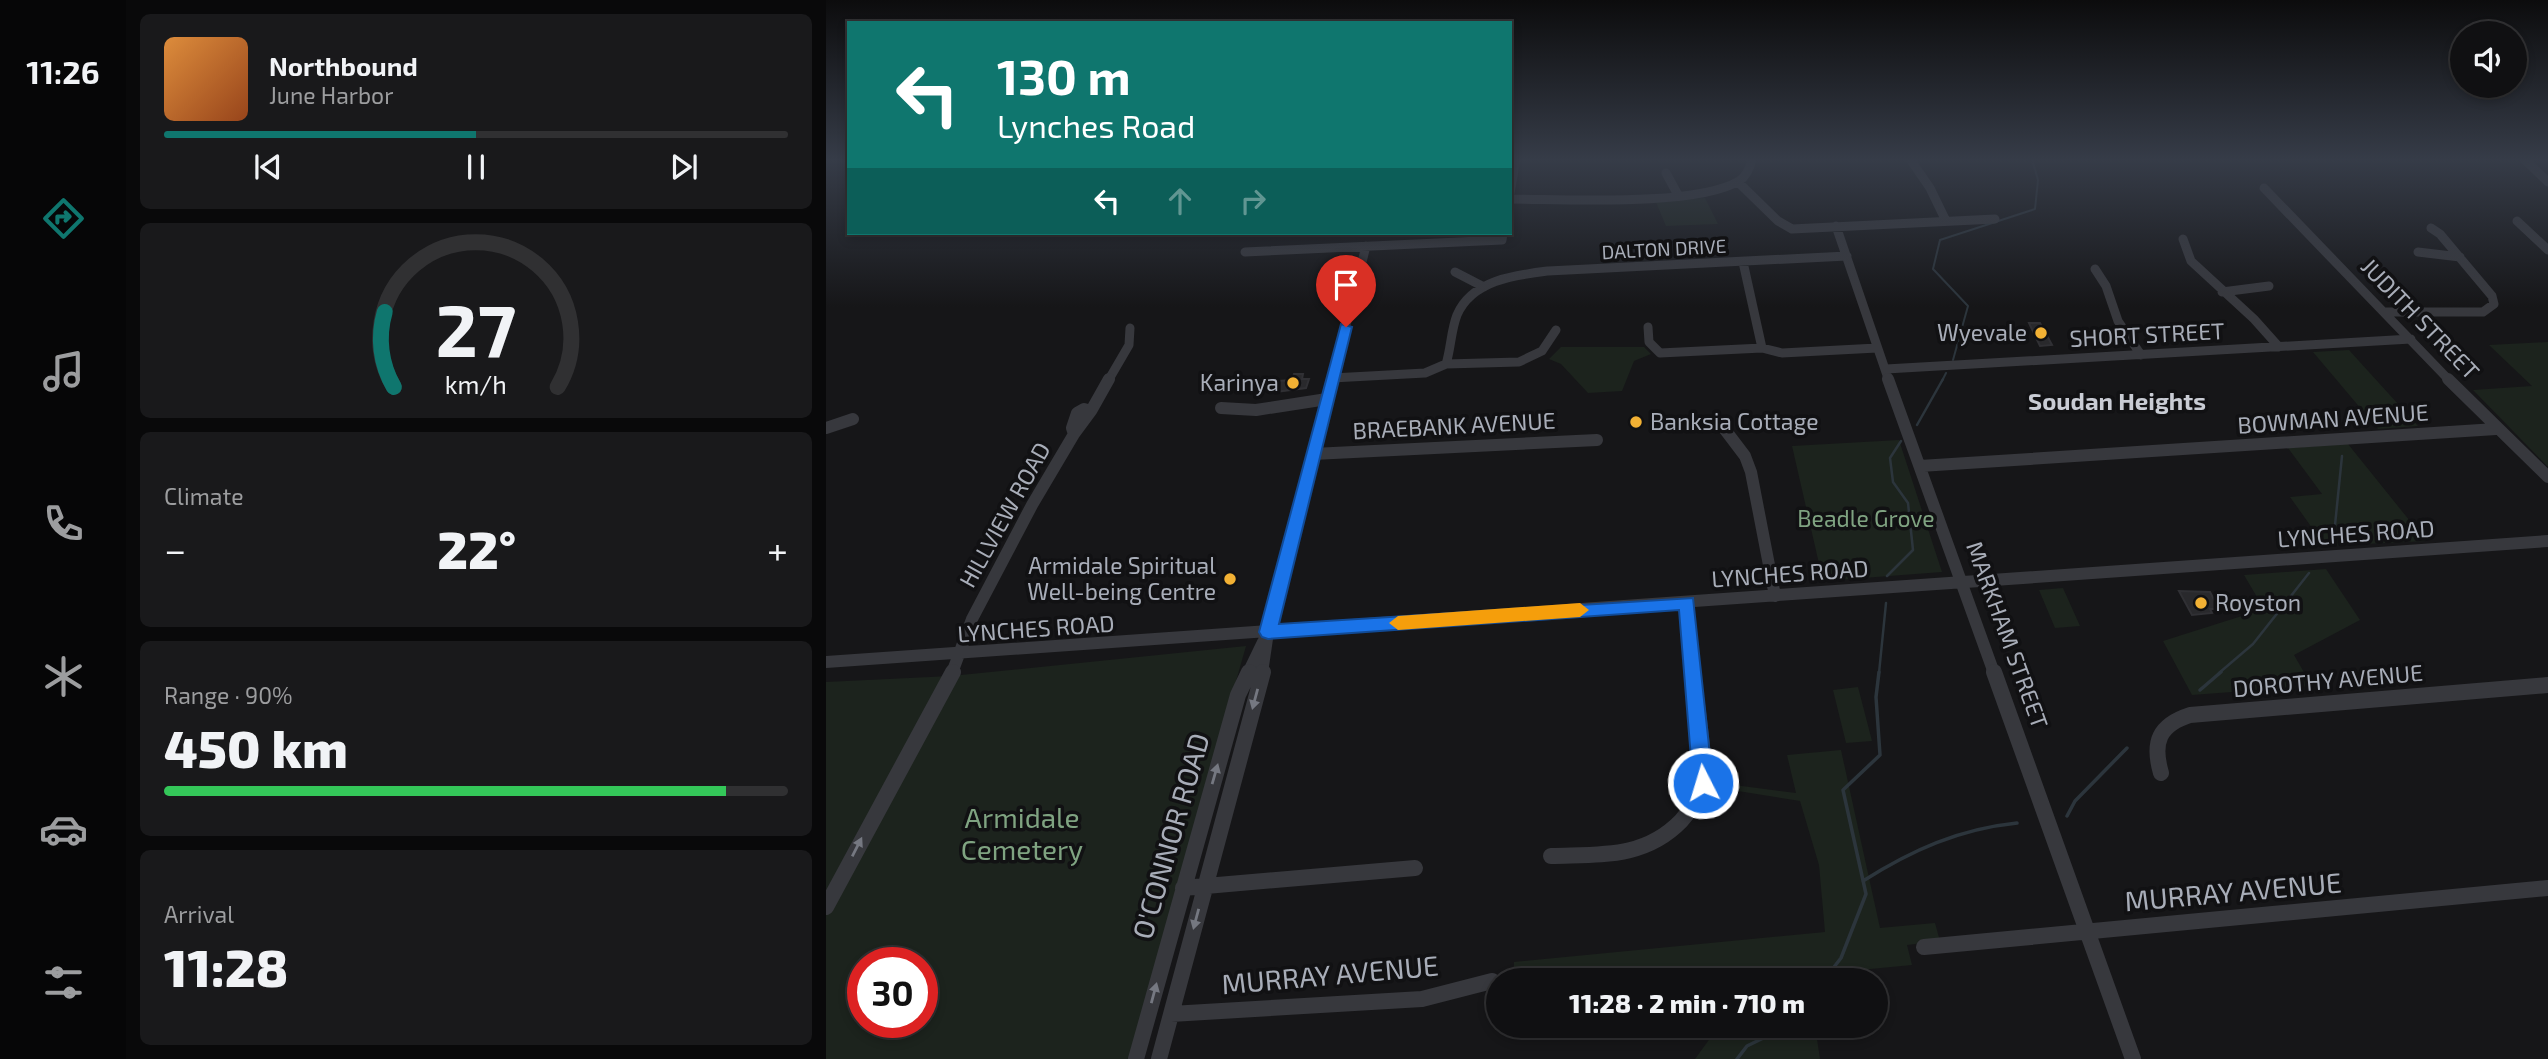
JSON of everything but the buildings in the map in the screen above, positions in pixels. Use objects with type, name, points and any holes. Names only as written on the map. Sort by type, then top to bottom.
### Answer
[{"type":"street","points":[[1769,208],[1784,227],[1996,219]]},
{"type":"street","points":[[1940,208],[1946,221]]},
{"type":"street","name":"JUDITH STREET","points":[[2284,208],[2496,429],[2548,477]]},
{"type":"street","points":[[2517,222],[2548,250]]},
{"type":"street","name":"MARKHAM STREET","points":[[1836,226],[1877,348],[2133,1059]]},
{"type":"street","points":[[2384,312],[2483,312],[2494,304],[2492,296],[2460,257],[2431,228]]},
{"type":"street","points":[[1245,252],[1503,236]]},
{"type":"street","points":[[2183,239],[2191,261],[2254,319],[2278,347]]},
{"type":"street","name":"O'CONNOR ROAD","points":[[1159,1059],[1263,671],[1268,632],[1367,246]]},
{"type":"street","points":[[2418,252],[2460,257]]},
{"type":"street","name":"DALTON DRIVE","points":[[1446,364],[1457,313],[1467,299],[1484,287],[1522,274],[1847,256]]},
{"type":"street","points":[[1743,262],[1762,348]]},
{"type":"street","points":[[2095,269],[2102,276],[2111,294],[2116,318],[2141,355]]},
{"type":"street","points":[[1455,272],[1484,287]]},
{"type":"street","points":[[2222,292],[2269,286]]},
{"type":"street","points":[[1648,327],[1649,342],[1660,353],[1762,348],[1782,353],[1877,348]]},
{"type":"street","name":"HILLVIEW ROAD","points":[[826,907],[959,655],[978,608],[1074,434],[1072,428],[1077,413],[1091,411],[1129,345],[1130,328]]},
{"type":"street","points":[[1332,378],[1425,373],[1446,364],[1519,362],[1542,351],[1556,330]]},
{"type":"street","name":"SHORT STREET","points":[[1886,369],[2411,339]]},
{"type":"street","points":[[1222,408],[1256,410],[1327,399]]},
{"type":"street","points":[[826,428],[853,419]]},
{"type":"street","points":[[1724,427],[1745,456],[1751,472],[1775,597]]},
{"type":"street","name":"BOWMAN AVENUE","points":[[1920,466],[2496,429]]},
{"type":"street","name":"BRAEBANK AVENUE","points":[[1313,454],[1597,440]]},
{"type":"street","name":"LYNCHES ROAD","points":[[826,662],[959,655],[2548,541]]},
{"type":"street","points":[[1551,856],[1617,853],[1648,846],[1668,834],[1689,811],[1703,783],[1687,603]]},
{"type":"street","name":"O'CONNOR ROAD","points":[[1136,1059],[1238,695],[1268,632]]},
{"type":"street","name":"DOROTHY AVENUE","points":[[2161,773],[2154,751],[2158,737],[2171,720],[2190,715],[2548,685]]},
{"type":"street","points":[[1183,888],[1415,867]]},
{"type":"street","name":"MURRAY AVENUE","points":[[1924,947],[2548,888]]},
{"type":"street","name":"MURRAY AVENUE","points":[[1171,1014],[1422,999],[1486,983]]},
{"type":"green space","points":[[1659,208],[1710,208],[1718,224],[1666,226]]},
{"type":"green space","points":[[2548,342],[2547,466],[2473,390],[2532,386],[2489,345]]},
{"type":"green space","points":[[1561,347],[1644,347],[1651,354],[1634,361],[1622,391],[1588,393],[1561,364],[1549,359]]},
{"type":"green space","points":[[2349,350],[2418,426],[2378,429],[2313,352]]},
{"type":"green space","name":"Beadle Grove","points":[[1899,440],[1942,572],[1823,581],[1792,446]]},
{"type":"green space","points":[[2348,444],[2426,541],[2325,546],[2290,497],[2322,494],[2288,448]]},
{"type":"green space","points":[[2326,569],[2360,620],[2294,655],[2312,686],[2192,695],[2163,641],[2264,609],[2244,575]]},
{"type":"green space","points":[[2063,588],[2080,626],[2055,628],[2039,590]]},
{"type":"green space","name":"Armidale Cemetery","points":[[1246,646],[1129,1059],[826,1059],[826,682],[951,676]]},
{"type":"green space","points":[[1858,687],[1872,741],[1846,743],[1833,690]]},
{"type":"green space","points":[[1841,750],[1880,928],[1935,923],[1940,941],[1907,945],[1912,965],[1881,968],[1514,968],[1514,962],[1825,932],[1819,865],[1800,801],[1719,788],[1719,783],[1796,793],[1787,755]]},
{"type":"green space","points":[[1710,1038],[1817,1038],[1820,1059],[1695,1059]]},
{"type":"waterway","points":[[1953,360],[1968,306],[1933,269],[1940,240],[2035,208]]},
{"type":"waterway","points":[[1943,379],[1946,373]]},
{"type":"waterway","points":[[1917,425],[1943,379]]},
{"type":"waterway","points":[[1887,576],[1913,550],[1908,503],[1893,482],[1890,458],[1901,441]]},
{"type":"waterway","points":[[2333,545],[2342,456]]},
{"type":"waterway","points":[[2219,673],[2253,644],[2309,573]]},
{"type":"waterway","points":[[1879,673],[1886,603]]},
{"type":"waterway","points":[[1863,881],[1843,790],[1880,755],[1876,697],[1879,672]]},
{"type":"waterway","points":[[2200,690],[2221,672]]},
{"type":"waterway","points":[[2067,816],[2075,801],[2127,748]]},
{"type":"waterway","points":[[1863,881],[1937,843],[1975,830],[2017,823]]},
{"type":"waterway","points":[[1833,968],[1841,958],[1866,894],[1863,881]]},
{"type":"waterway","points":[[1737,1059],[1747,1046],[1763,1038]]},
{"type":"slow traffic","points":[[1398,623],[1580,610]]},
{"type":"place","name":"Wyevale","points":[[2041,333]]},
{"type":"place","name":"Karinya","points":[[1293,383]]},
{"type":"place","name":"Banksia Cottage","points":[[1636,422]]},
{"type":"place","name":"Armidale Spiritual Well-being Centre","points":[[1230,579]]},
{"type":"place","name":"Royston","points":[[2201,603]]},
{"type":"district","name":"Soudan Heights","points":[[2117,402]]},
{"type":"route","points":[[1346,327],[1268,632],[1687,603],[1703,783]]}]
